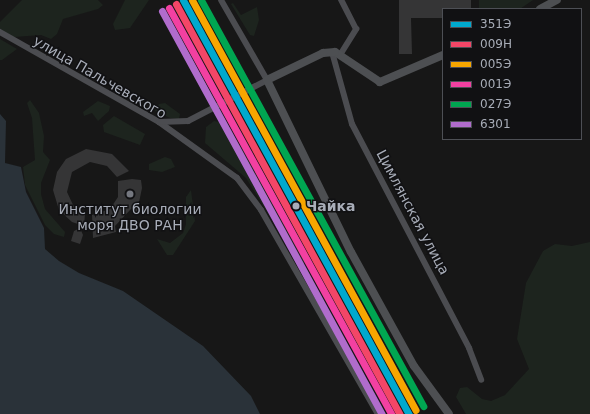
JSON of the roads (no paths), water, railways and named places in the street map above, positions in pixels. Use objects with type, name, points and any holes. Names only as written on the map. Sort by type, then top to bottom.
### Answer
[{"type":"main road","points":[[542,8],[557,0]]},
{"type":"main road","points":[[442,55],[380,82],[367,76],[336,54],[267,80],[351,252],[414,366],[449,414]]},
{"type":"street","points":[[159,122],[177,123],[194,118],[267,80],[221,0]]},
{"type":"street","points":[[336,54],[356,29],[342,0]]},
{"type":"street","name":"улица Пальчевского","points":[[0,32],[159,122],[176,137],[227,169],[244,185],[310,292],[378,414]]},
{"type":"street","name":"Цимлянская улица","points":[[336,54],[352,124],[469,348],[481,380]]},
{"type":"place","name":"Институт биологии моря ДВО РАН","points":[[130,194]]},
{"type":"place","name":"Чайка","points":[[296,206]]}]
